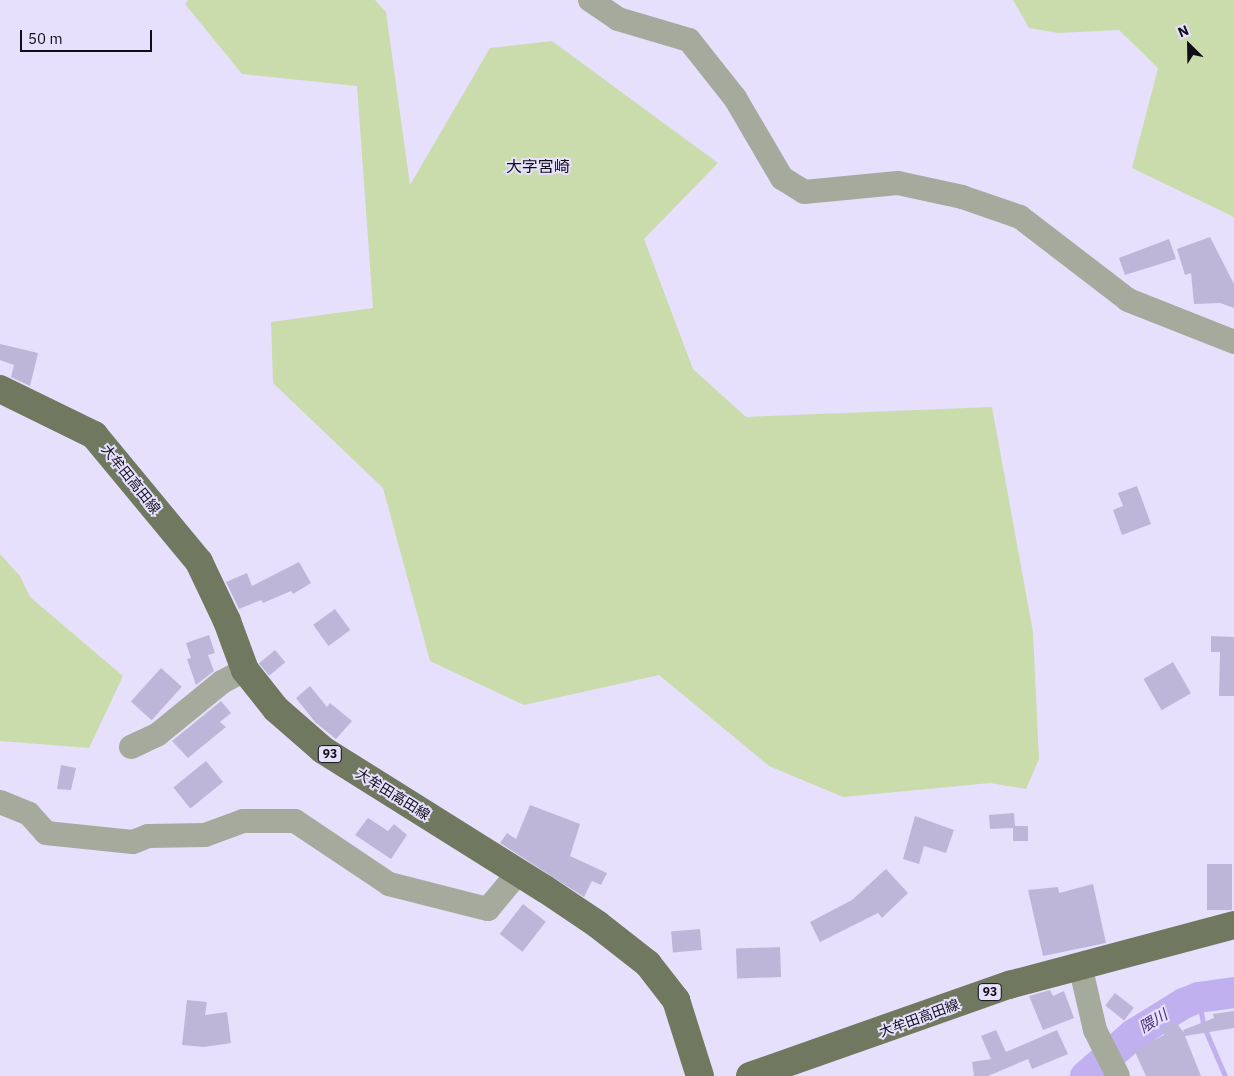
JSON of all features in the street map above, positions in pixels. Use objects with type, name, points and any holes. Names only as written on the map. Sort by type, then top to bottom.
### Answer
[{"type":"main road","name":"大牟田高田線","points":[[0,389],[94,435],[199,562],[227,621],[245,670],[276,709],[323,750],[597,924],[648,964],[676,1000],[700,1076]]},
{"type":"main road","name":"大牟田高田線","points":[[750,1076],[1009,985],[1234,925]]},
{"type":"street","points":[[590,0],[618,19],[689,40],[735,98],[782,178],[804,192],[898,183],[962,197],[1020,217],[1128,300],[1234,342]]},
{"type":"street","points":[[131,747],[157,735],[222,682],[245,670]]},
{"type":"street","points":[[0,802],[29,814],[46,834],[133,842],[148,836],[205,835],[243,822],[295,821],[389,884],[488,909],[518,873]]},
{"type":"street","points":[[1080,965],[1095,1030],[1110,1062]]},
{"type":"green space","points":[[188,0],[375,0],[386,12],[410,185],[490,48],[552,41],[718,163],[644,239],[693,369],[746,417],[992,407],[1033,632],[1039,759],[1026,789],[990,783],[843,797],[769,766],[659,675],[524,705],[430,661],[383,488],[273,383],[271,322],[373,308],[357,86],[242,74],[185,4]]},
{"type":"green space","points":[[1013,0],[1234,0],[1234,217],[1132,168],[1158,68],[1119,30],[1058,33],[1029,28]]},
{"type":"green space","points":[[0,554],[20,576],[30,597],[123,676],[89,748],[0,741]]},
{"type":"building","points":[[1210,237],[1234,284],[1234,308],[1220,303],[1194,304],[1191,273],[1185,275],[1177,249]]},
{"type":"building","points":[[1169,239],[1176,259],[1125,275],[1119,258]]},
{"type":"building","points":[[0,344],[38,353],[30,386],[11,377],[14,365],[0,360]]},
{"type":"building","points":[[1137,486],[1151,524],[1122,535],[1113,510],[1123,506],[1118,493]]},
{"type":"building","points":[[299,562],[311,583],[293,594],[291,591],[263,603],[261,600],[239,609],[226,582],[247,573],[252,586]]},
{"type":"building","points":[[335,609],[350,630],[328,646],[313,625]]},
{"type":"building","points":[[209,635],[215,653],[208,655],[214,671],[196,685],[187,659],[191,658],[186,643]]},
{"type":"building","points":[[1211,636],[1234,637],[1234,696],[1219,696],[1220,652],[1211,652]]},
{"type":"building","points":[[275,650],[285,662],[269,676],[259,663]]},
{"type":"building","points":[[1173,662],[1191,693],[1162,710],[1144,679]]},
{"type":"building","points":[[161,668],[182,687],[152,720],[131,701]]},
{"type":"building","points":[[310,686],[327,707],[330,703],[352,721],[336,739],[315,722],[296,698]]},
{"type":"building","points":[[221,701],[231,713],[220,722],[226,727],[188,758],[172,741]]},
{"type":"building","points":[[206,761],[223,782],[190,808],[173,787]]},
{"type":"building","points":[[61,765],[76,768],[71,790],[57,789]]},
{"type":"building","points":[[530,805],[580,824],[570,856],[607,873],[601,885],[592,881],[584,897],[500,843],[507,833],[516,839]]},
{"type":"building","points":[[1014,813],[1015,826],[1028,826],[1028,841],[1013,841],[1013,828],[990,829],[989,815]]},
{"type":"building","points":[[915,816],[954,830],[946,853],[924,846],[919,864],[903,859]]},
{"type":"building","points":[[368,818],[388,831],[394,824],[407,835],[391,859],[355,835]]},
{"type":"building","points":[[1207,864],[1232,864],[1232,910],[1207,910]]},
{"type":"building","points":[[886,869],[908,893],[882,918],[878,913],[820,942],[810,922],[852,900]]},
{"type":"building","points":[[1093,884],[1106,943],[1043,956],[1028,890],[1058,887],[1059,893]]},
{"type":"building","points":[[523,904],[546,922],[522,952],[500,934]]},
{"type":"building","points":[[700,929],[702,950],[673,952],[671,932]]},
{"type":"building","points":[[780,947],[781,977],[737,979],[736,949]]},
{"type":"building","points":[[1050,990],[1053,996],[1064,991],[1074,1018],[1043,1030],[1029,996]]},
{"type":"building","points":[[1115,993],[1134,1008],[1124,1020],[1105,1006]]},
{"type":"building","points":[[187,1000],[207,1002],[205,1015],[227,1012],[231,1043],[204,1047],[182,1045]]},
{"type":"building","points":[[1234,1011],[1234,1028],[1185,1036],[1201,1076],[1146,1076],[1134,1050],[1164,1035],[1161,1028],[1176,1022],[1184,1033],[1183,1030],[1214,1018],[1213,1014]]},
{"type":"building","points":[[996,1030],[1006,1052],[1057,1030],[1068,1054],[1032,1069],[1028,1059],[988,1076],[974,1076],[972,1062],[991,1059],[981,1036]]},
{"type":"waterway","name":"隈川","points":[[1085,1076],[1133,1034],[1183,1003],[1198,997],[1234,992]]},
{"type":"waterway","points":[[1198,997],[1204,1027],[1225,1076]]},
{"type":"district","name":"大字宮崎","points":[[538,166]]}]
